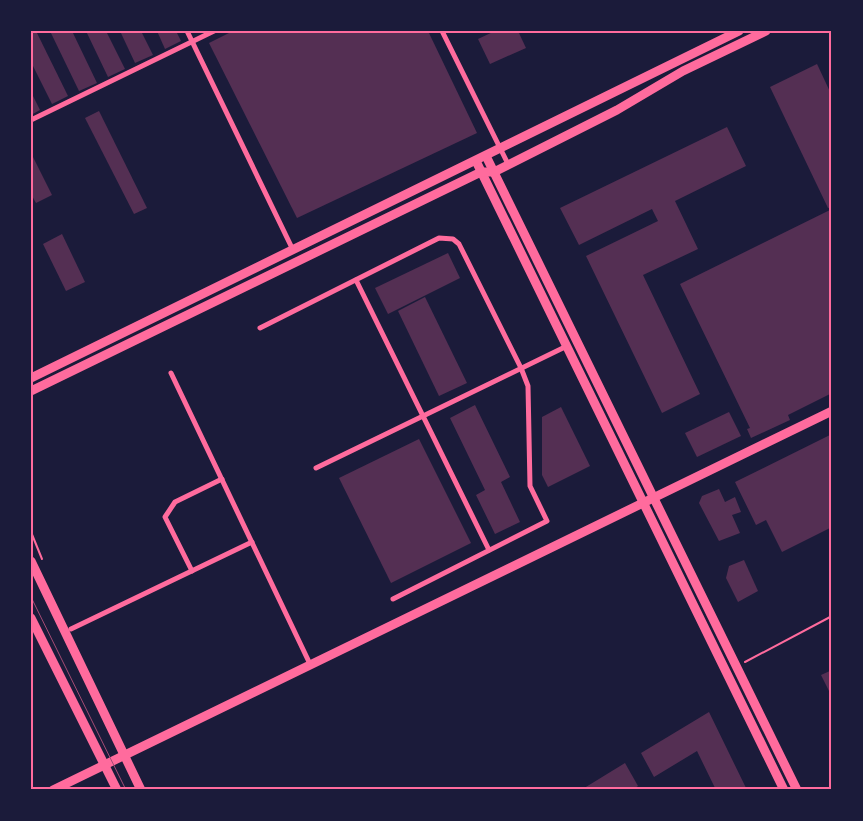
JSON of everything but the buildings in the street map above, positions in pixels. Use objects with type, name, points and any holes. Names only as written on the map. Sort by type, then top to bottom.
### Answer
[{"type":"street","points":[[187,31],[293,250]]},
{"type":"street","points":[[31,120],[214,31]]},
{"type":"street","points":[[442,31],[508,164]]},
{"type":"street","points":[[31,378],[739,31]]},
{"type":"street","points":[[31,391],[481,172],[494,172],[617,110],[683,71],[766,31]]},
{"type":"street","points":[[486,156],[796,790]]},
{"type":"street","points":[[476,161],[784,790]]},
{"type":"street","points":[[260,328],[439,238],[453,239],[459,244],[521,368],[528,386],[530,486],[547,521],[393,599]]},
{"type":"street","points":[[356,280],[489,550]]},
{"type":"street","points":[[316,468],[567,346]]},
{"type":"street","points":[[171,373],[310,664]]},
{"type":"street","points":[[53,790],[832,411]]},
{"type":"street","points":[[192,571],[166,517],[175,502],[222,479]]},
{"type":"street","points":[[71,629],[252,542]]},
{"type":"street","points":[[31,561],[141,790]]},
{"type":"street","points":[[31,618],[116,790]]},
{"type":"path","points":[[736,667],[832,616]]},
{"type":"tram line","points":[[31,597],[126,790]]}]
